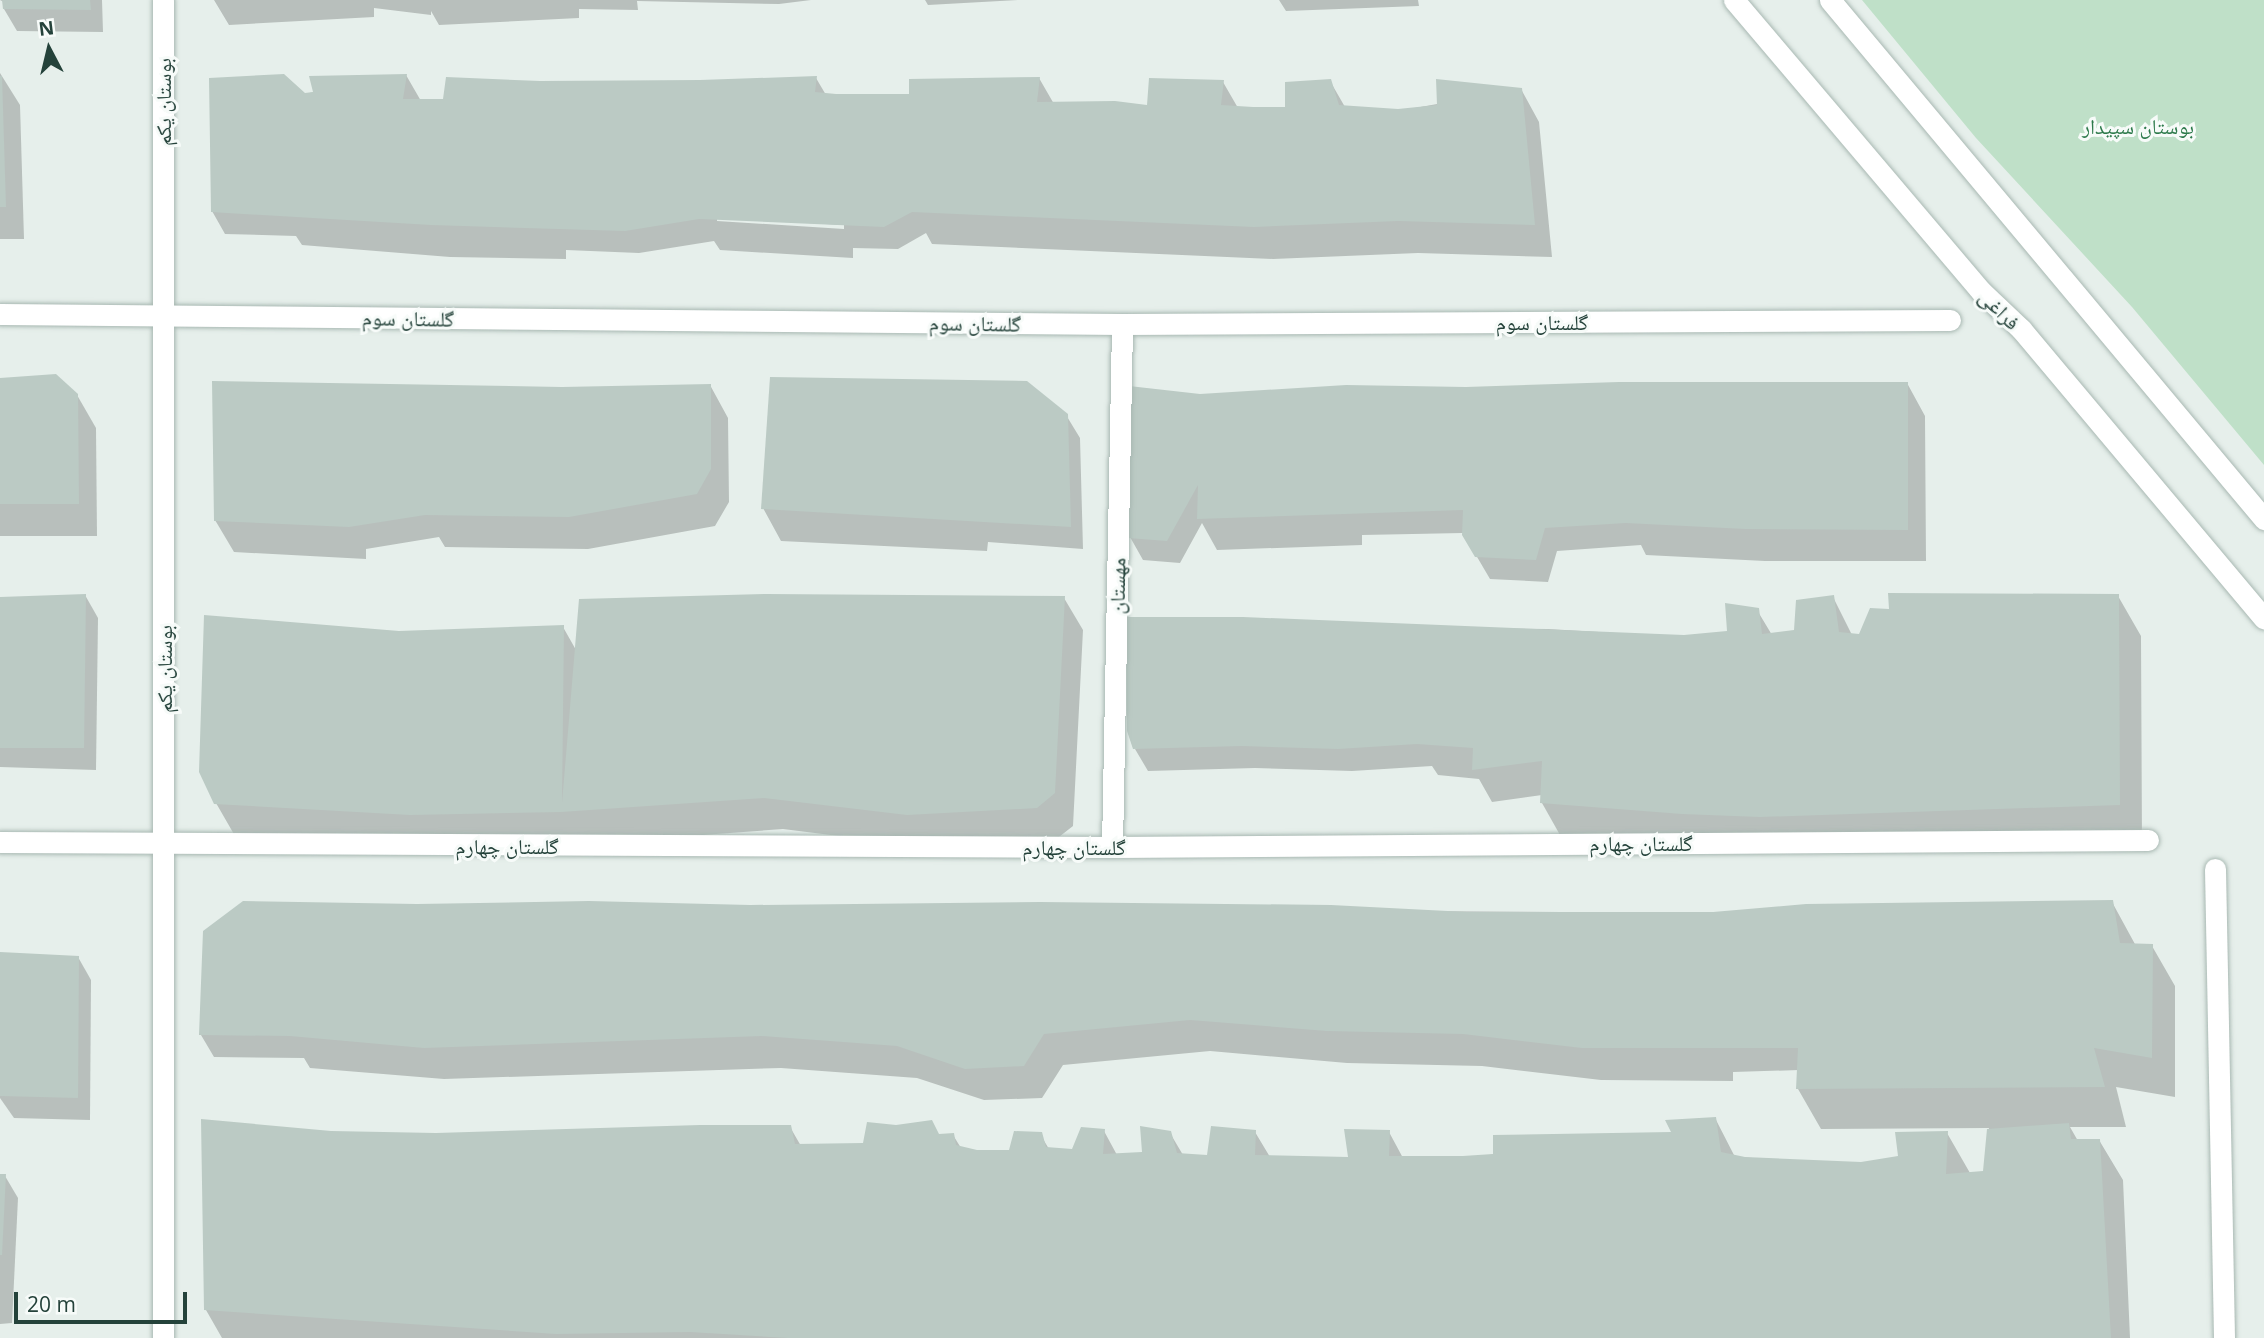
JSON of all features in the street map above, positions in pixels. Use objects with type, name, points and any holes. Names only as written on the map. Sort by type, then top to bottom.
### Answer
[{"type":"street","name":"بوستان یکم","points":[[163,0],[163,1338]]},
{"type":"street","name":"فراغی","points":[[1734,0],[1982,292],[2021,329],[2264,619]]},
{"type":"street","points":[[1830,0],[2264,519]]},
{"type":"street","name":"گلستان سوم","points":[[0,314],[1122,324],[1950,320]]},
{"type":"street","name":"مهستان","points":[[1112,847],[1122,324]]},
{"type":"street","name":"گلستان چهارم","points":[[0,842],[164,845],[1112,847],[2148,840]]},
{"type":"street","points":[[2215,869],[2224,1338]]},
{"type":"green space","name":"بوستان سپیدار","points":[[1862,0],[2264,0],[2264,465],[2132,307],[1976,138]]},
{"type":"building","points":[[2,0],[90,0],[91,10],[3,9]]},
{"type":"building","points":[[284,74],[305,93],[313,92],[309,76],[407,74],[403,99],[443,99],[446,77],[540,81],[817,76],[815,92],[909,94],[909,79],[1040,77],[1037,102],[1115,101],[1147,105],[1149,78],[1224,80],[1221,105],[1253,107],[1285,107],[1285,82],[1331,79],[1339,105],[1398,109],[1437,105],[1436,79],[1522,88],[1535,225],[1398,221],[1254,227],[912,212],[884,227],[699,219],[625,231],[431,225],[211,212],[209,78]]},
{"type":"building","points":[[2,76],[6,207],[0,207]]},
{"type":"building","points":[[56,374],[78,394],[79,504],[0,504],[0,378]]},
{"type":"building","points":[[770,377],[1027,381],[1068,414],[1071,527],[761,509]]},
{"type":"building","points":[[212,381],[562,387],[711,384],[711,469],[697,494],[569,517],[425,515],[349,527],[214,521]]},
{"type":"building","points":[[1619,382],[1908,382],[1908,530],[1746,529],[1626,523],[1545,528],[1536,560],[1475,557],[1462,535],[1463,510],[1197,519],[1198,485],[1167,541],[1128,538],[1129,386],[1200,394],[1346,385],[1466,387]]},
{"type":"building","points":[[1888,593],[2119,594],[2120,805],[1760,817],[1682,814],[1540,803],[1542,761],[1472,770],[1473,748],[1417,744],[1338,749],[1242,746],[1133,749],[1127,731],[1126,617],[1243,617],[1684,635],[1727,631],[1725,603],[1759,608],[1762,634],[1794,630],[1796,600],[1834,595],[1839,632],[1859,634],[1870,608],[1889,609]]},
{"type":"building","points":[[86,594],[84,748],[0,748],[0,597]]},
{"type":"building","points":[[766,594],[1065,596],[1055,793],[1037,808],[907,815],[764,798],[561,812],[410,815],[214,804],[199,772],[204,615],[399,631],[564,625],[562,803],[579,599]]},
{"type":"building","points":[[2113,900],[2120,943],[2153,944],[2152,1058],[2094,1048],[2105,1087],[1796,1089],[1798,1048],[1582,1048],[1463,1034],[1327,1031],[1190,1020],[1044,1034],[1024,1066],[965,1069],[897,1046],[762,1036],[424,1048],[290,1036],[199,1035],[203,931],[243,901],[417,904],[589,901],[750,905],[1040,902],[1331,905],[1467,912],[1713,912],[1806,904]]},
{"type":"building","points":[[0,952],[79,956],[78,1098],[0,1096]]},
{"type":"building","points":[[1716,1117],[1721,1152],[1745,1157],[1861,1162],[1898,1156],[1895,1132],[1948,1131],[1946,1174],[1983,1171],[1987,1129],[2069,1123],[2071,1139],[2100,1139],[2111,1338],[788,1338],[690,1332],[556,1334],[204,1310],[201,1119],[331,1131],[436,1133],[791,1125],[795,1144],[863,1143],[867,1122],[896,1125],[932,1120],[939,1134],[954,1133],[956,1145],[977,1150],[1009,1150],[1014,1131],[1042,1132],[1046,1147],[1072,1149],[1081,1127],[1105,1129],[1103,1154],[1142,1152],[1140,1126],[1171,1131],[1177,1153],[1207,1155],[1211,1126],[1256,1130],[1255,1155],[1348,1157],[1344,1129],[1390,1130],[1389,1156],[1463,1156],[1493,1154],[1493,1135],[1671,1132],[1665,1120]]},
{"type":"building","points":[[0,1174],[6,1174],[2,1255],[0,1255]]}]
